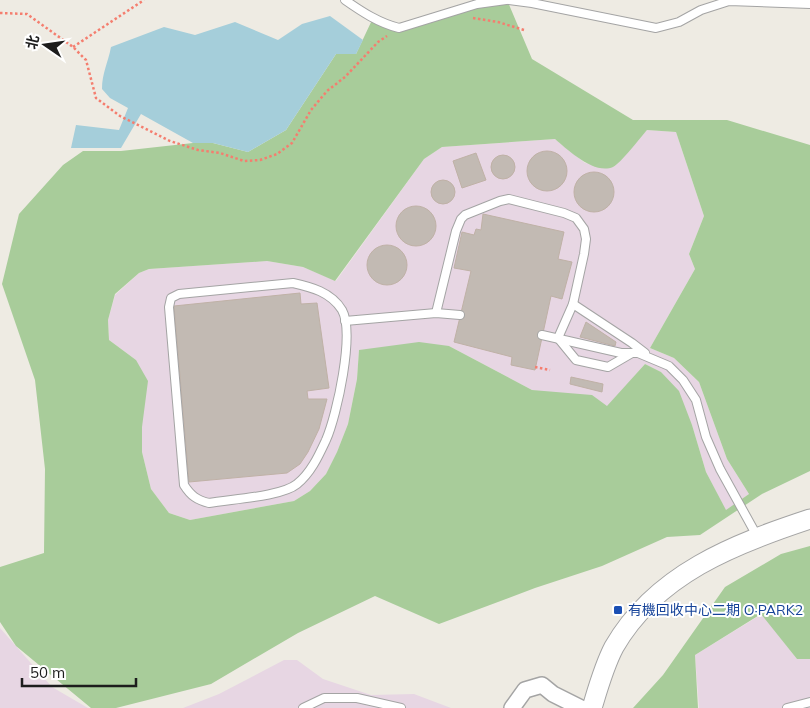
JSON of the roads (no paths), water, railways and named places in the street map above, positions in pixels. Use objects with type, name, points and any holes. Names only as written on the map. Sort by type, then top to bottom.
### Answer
[{"type":"street","points":[[592,708],[601,678],[613,649],[645,604],[674,579],[708,560],[758,536],[810,519]]},
{"type":"street","points":[[512,708],[525,690],[542,685],[553,694],[581,708]]},
{"type":"lane","points":[[345,0],[386,25],[399,28],[469,7],[507,0],[532,2],[656,28],[679,22],[701,10],[728,1],[810,4]]},
{"type":"lane","points":[[436,313],[456,231],[461,219],[465,215],[500,201],[508,200],[564,213],[576,218],[584,229],[586,239],[574,304],[558,338]]},
{"type":"lane","points":[[293,283],[313,287],[328,296],[341,309],[345,321],[347,334],[346,354],[338,402],[327,438],[311,469],[296,484],[280,492],[209,503],[199,500],[190,494],[184,485],[169,307],[172,298],[179,294],[293,283]]},
{"type":"lane","points":[[574,304],[648,356]]},
{"type":"lane","points":[[345,321],[436,313],[460,315]]},
{"type":"lane","points":[[542,335],[621,353],[638,352],[669,366],[683,380],[696,400],[706,437],[720,469],[758,536]]},
{"type":"lane","points":[[558,338],[576,360],[608,368],[632,353]]},
{"type":"lane","points":[[303,708],[324,698],[357,698],[401,708]]},
{"type":"lane","points":[[786,708],[810,702]]},
{"type":"water","points":[[330,16],[363,40],[356,54],[336,54],[286,130],[248,152],[213,143],[193,143],[141,114],[121,148],[71,148],[76,125],[119,130],[128,108],[110,98],[102,89],[111,47],[164,27],[195,35],[235,22],[278,40],[302,24]]},
{"type":"place","name":"有機回收中心二期 O·PARK2","points":[[618,610]]}]
